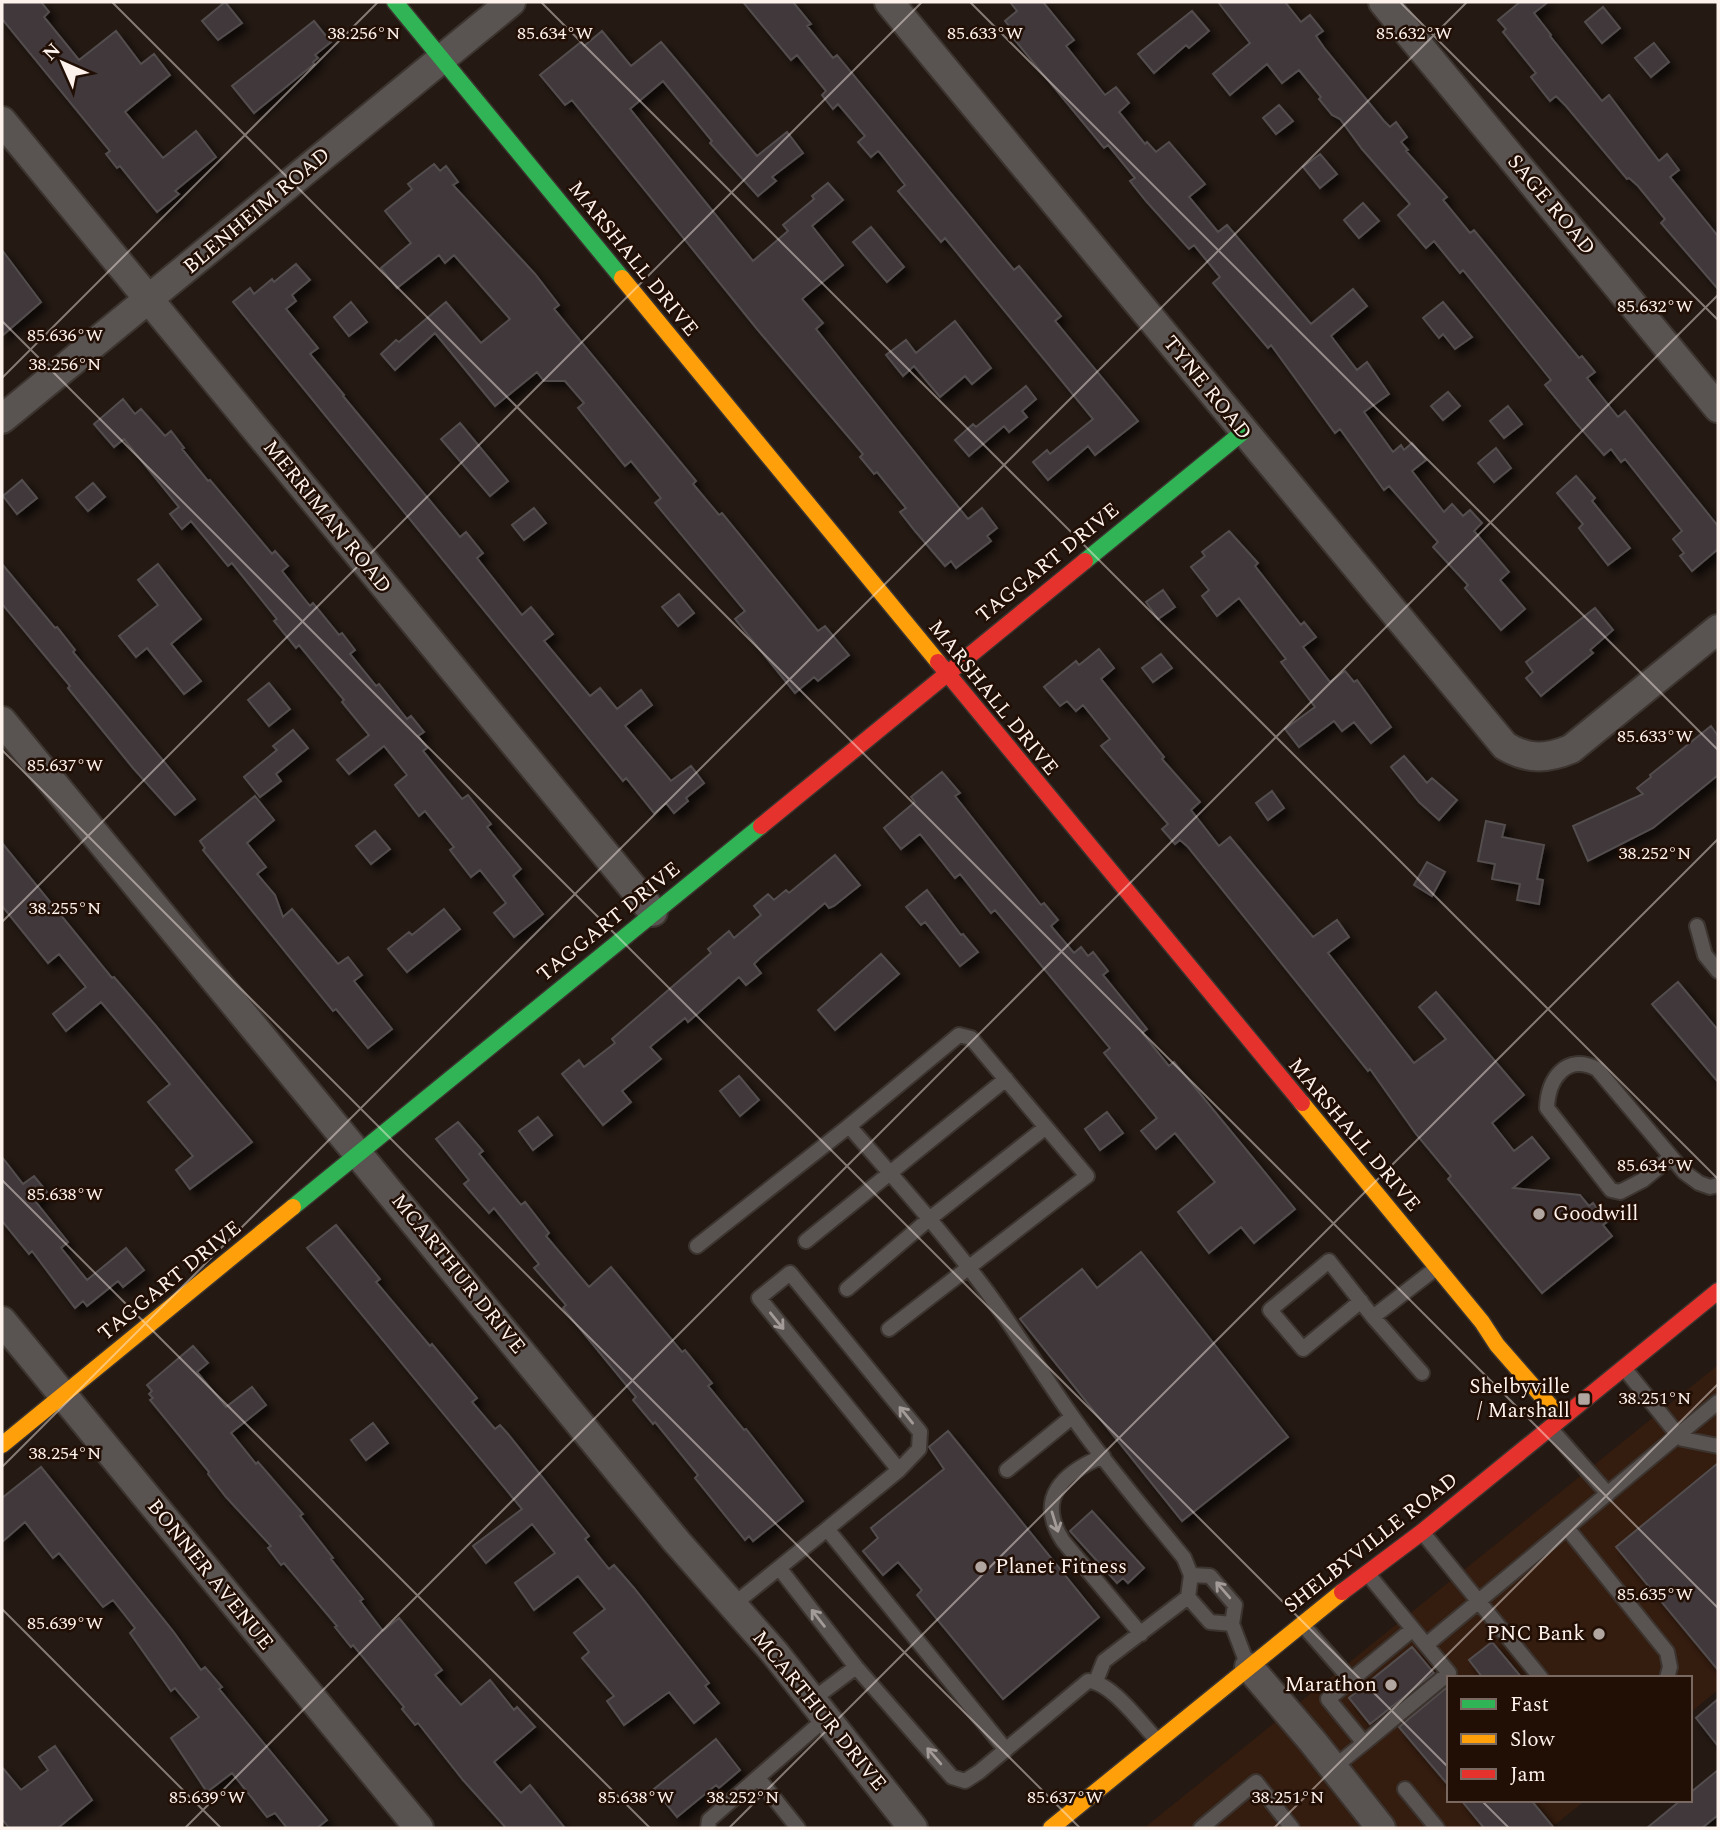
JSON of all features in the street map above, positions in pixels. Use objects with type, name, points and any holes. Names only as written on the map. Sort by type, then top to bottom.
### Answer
[{"type":"street","name":"MARSHALL DRIVE","points":[[395,2],[1482,1322],[1555,1423]]},
{"type":"street","name":"BLENHEIM ROAD","points":[[2,419],[511,2]]},
{"type":"street","name":"TYNE ROAD","points":[[889,2],[1505,746],[1517,754],[1536,757],[1553,756],[1571,749],[1718,629]]},
{"type":"street","name":"SAGE ROAD","points":[[1383,2],[1718,408]]},
{"type":"street","name":"MERRIMAN ROAD","points":[[2,121],[653,912]]},
{"type":"street","name":"TAGGART DRIVE","points":[[2,1445],[1243,432]]},
{"type":"street","name":"MCARTHUR DRIVE","points":[[2,721],[677,1542],[819,1709],[913,1828]]},
{"type":"street","name":"SHELBYVILLE ROAD","points":[[1052,1828],[1302,1623],[1422,1532],[1718,1291]]},
{"type":"street","name":"BONNER AVENUE","points":[[2,1321],[419,1828]]},
{"type":"street","points":[[1249,1667],[1381,1828]]},
{"type":"lane","points":[[1697,926],[1705,955],[1718,971]]},
{"type":"lane","points":[[697,1246],[959,1035],[971,1038],[1087,1176],[889,1329]]},
{"type":"lane","points":[[1671,1157],[1630,1189],[1620,1192],[1611,1190],[1547,1108],[1555,1077],[1564,1068],[1576,1063],[1588,1064],[1597,1069],[1691,1178],[1710,1187],[1718,1185]]},
{"type":"lane","points":[[806,1241],[1006,1079]]},
{"type":"lane","points":[[849,1126],[969,1268],[1014,1328],[1072,1417],[1184,1558],[1191,1575],[1188,1597],[1104,1661],[1096,1681]]},
{"type":"lane","points":[[847,1289],[928,1220],[1046,1127]]},
{"type":"lane","points":[[1361,1301],[1303,1349],[1270,1310],[1329,1261],[1422,1373]]},
{"type":"lane","points":[[1373,1317],[1437,1268]]},
{"type":"lane","points":[[733,1605],[899,1470],[919,1449],[920,1432],[790,1273],[759,1298],[899,1470]]},
{"type":"lane","points":[[1624,1367],[1678,1435],[1718,1446]]},
{"type":"lane","points":[[1426,1645],[1718,1402]]},
{"type":"lane","points":[[1007,1470],[1072,1417]]},
{"type":"lane","points":[[1555,1423],[1608,1494]]},
{"type":"lane","points":[[1103,1456],[1082,1465],[1055,1493],[1051,1505],[1052,1525],[1141,1634]]},
{"type":"lane","points":[[1567,1528],[1667,1653],[1670,1667],[1668,1676]]},
{"type":"lane","points":[[827,1529],[1006,1749]]},
{"type":"lane","points":[[1422,1532],[1539,1676]]},
{"type":"lane","points":[[780,1569],[856,1667],[952,1777],[965,1781],[979,1772],[1088,1681],[1096,1681],[1110,1690],[1158,1741]]},
{"type":"lane","points":[[1334,1768],[1449,1673],[1366,1572]]},
{"type":"lane","points":[[1191,1575],[1210,1576],[1235,1605],[1232,1623],[1249,1667]]},
{"type":"lane","points":[[1188,1597],[1210,1622],[1232,1623]]},
{"type":"lane","points":[[1302,1623],[1351,1680]]},
{"type":"lane","points":[[1364,1743],[1328,1699],[1413,1629]]},
{"type":"lane","points":[[708,1828],[709,1820],[758,1779],[856,1667]]},
{"type":"lane","points":[[758,1779],[798,1828]]},
{"type":"lane","points":[[1201,1828],[1256,1782],[1292,1828]]},
{"type":"lane","points":[[1405,1790],[1437,1828]]},
{"type":"shaded area","points":[[1718,1365],[1718,1690],[1692,1711],[1692,1676],[1447,1676],[1447,1802],[1584,1802],[1551,1828],[1144,1828]]},
{"type":"building","points":[[2,2],[41,2],[49,12],[44,17],[79,60],[116,31],[141,64],[154,54],[170,75],[125,112],[163,158],[196,131],[216,157],[175,191],[179,194],[157,212],[120,166],[117,168],[106,154],[110,151],[2,19]]},
{"type":"building","points":[[225,2],[242,23],[218,40],[202,21]]},
{"type":"building","points":[[743,2],[793,2],[811,24],[807,26],[833,58],[837,55],[1014,270],[1019,266],[1061,316],[1055,321],[1138,421],[1095,455],[1088,446],[1048,480],[1033,462],[1047,450],[1050,454],[1093,419],[945,238],[941,242],[898,191],[905,185],[880,153],[878,151],[871,157],[858,142],[865,136],[838,104],[833,109],[822,95],[826,91],[797,55],[791,60]]},
{"type":"building","points":[[1010,2],[1043,2],[1074,40],[1066,46],[1105,95],[1116,87],[1129,103],[1119,112],[1145,144],[1147,142],[1156,152],[1169,142],[1205,184],[1189,197],[1218,232],[1227,225],[1311,324],[1353,289],[1367,306],[1331,336],[1357,370],[1367,362],[1389,394],[1364,412],[1393,452],[1401,445],[1404,450],[1412,443],[1426,460],[1412,471],[1444,512],[1452,504],[1463,516],[1470,510],[1482,523],[1474,531],[1509,572],[1500,580],[1525,609],[1501,630],[1465,588],[1468,585],[1433,547],[1438,542],[1389,486],[1384,490],[1340,429],[1335,433],[1271,345],[1268,348],[1213,283],[1220,277],[1194,245],[1189,249],[1146,201],[1130,181],[1135,178],[1108,145],[1104,148],[1009,33],[1012,30],[1005,21],[1017,11]]},
{"type":"building","points":[[1218,2],[1285,2],[1301,22],[1310,15],[1323,31],[1316,36],[1325,49],[1384,121],[1390,127],[1396,122],[1407,137],[1401,142],[1408,150],[1406,151],[1447,197],[1443,200],[1470,233],[1474,230],[1579,358],[1582,356],[1595,372],[1587,378],[1618,417],[1625,411],[1718,526],[1718,549],[1692,571],[1680,556],[1684,553],[1673,539],[1682,531],[1625,459],[1621,462],[1611,449],[1604,455],[1577,424],[1545,385],[1551,380],[1463,270],[1460,273],[1434,241],[1426,248],[1398,215],[1410,204],[1340,119],[1332,115],[1299,70],[1282,83],[1267,64],[1230,95],[1213,74],[1250,43]]},
{"type":"building","points":[[1520,2],[1548,2],[1534,13],[1550,36],[1602,101],[1609,95],[1659,161],[1667,154],[1679,170],[1670,177],[1718,236],[1718,289],[1661,223],[1665,219],[1638,186],[1627,179],[1566,106],[1556,96],[1550,101],[1531,77],[1536,73],[1503,32],[1506,29],[1498,20]]},
{"type":"building","points":[[1603,7],[1620,28],[1602,43],[1585,22]]},
{"type":"building","points":[[1192,11],[1209,31],[1189,48],[1186,45],[1154,73],[1138,54]]},
{"type":"building","points":[[314,21],[331,42],[315,55],[318,58],[314,64],[254,113],[232,86]]},
{"type":"building","points":[[602,31],[631,66],[661,42],[757,156],[787,132],[803,153],[772,177],[776,181],[758,196],[710,143],[712,141],[663,81],[630,109],[753,261],[788,231],[783,225],[814,199],[812,196],[828,183],[843,200],[812,226],[843,265],[802,299],[823,323],[816,329],[968,519],[982,508],[997,528],[987,536],[991,541],[956,568],[951,561],[945,566],[915,531],[900,512],[906,508],[877,472],[874,474],[860,457],[863,454],[757,329],[572,100],[565,105],[540,75],[581,42],[584,46]]},
{"type":"building","points":[[1654,43],[1669,62],[1651,77],[1635,58]]},
{"type":"building","points":[[1279,105],[1293,121],[1276,134],[1263,118]]},
{"type":"building","points":[[1320,154],[1337,174],[1320,188],[1303,167]]},
{"type":"building","points":[[434,164],[440,171],[446,166],[458,182],[453,185],[535,274],[559,305],[554,309],[696,481],[693,484],[719,515],[722,513],[818,631],[825,626],[849,655],[818,681],[814,677],[795,693],[735,619],[745,611],[655,503],[661,498],[631,461],[625,466],[578,408],[584,403],[565,381],[544,381],[537,372],[495,406],[435,333],[395,370],[381,354],[446,302],[481,343],[510,319],[454,255],[445,263],[439,255],[397,288],[381,268],[411,243],[385,211],[412,189],[408,184]]},
{"type":"building","points":[[1363,203],[1379,221],[1359,238],[1344,220]]},
{"type":"building","points":[[871,227],[904,267],[887,282],[853,242]]},
{"type":"building","points":[[2,250],[41,302],[2,336]]},
{"type":"building","points":[[296,264],[310,280],[292,295],[296,301],[286,309],[318,348],[310,354],[343,396],[460,537],[466,532],[483,553],[477,558],[522,615],[531,607],[553,634],[544,641],[590,696],[600,688],[617,709],[641,690],[652,705],[625,726],[671,781],[691,766],[704,783],[686,798],[688,801],[674,813],[666,803],[654,813],[626,778],[623,781],[233,302],[250,288],[254,294],[272,279],[274,282]]},
{"type":"building","points":[[351,302],[367,322],[349,336],[334,317]]},
{"type":"building","points":[[1443,302],[1472,337],[1455,349],[1443,334],[1439,338],[1423,318]]},
{"type":"building","points":[[955,321],[991,368],[972,384],[965,376],[940,397],[914,366],[903,376],[886,355],[906,340],[916,353]]},
{"type":"building","points":[[1026,386],[1036,399],[1022,411],[1027,417],[1009,432],[1004,426],[969,456],[955,440],[973,424],[976,427]]},
{"type":"building","points":[[1448,392],[1460,406],[1443,420],[1431,406]]},
{"type":"building","points":[[123,399],[135,414],[141,409],[165,436],[171,431],[208,481],[210,480],[272,554],[275,551],[288,566],[282,571],[310,606],[313,603],[339,635],[342,633],[355,650],[350,654],[376,686],[379,684],[407,719],[411,716],[424,732],[418,736],[427,748],[423,751],[462,799],[468,795],[491,824],[487,827],[521,869],[513,876],[543,914],[514,937],[494,913],[506,903],[480,870],[471,877],[450,850],[454,847],[425,811],[419,816],[395,785],[407,775],[384,746],[349,774],[337,760],[369,735],[299,645],[296,648],[274,621],[277,619],[232,563],[228,566],[191,521],[182,529],[170,514],[179,507],[124,439],[114,447],[94,424]]},
{"type":"building","points":[[1508,406],[1522,424],[1504,438],[1490,421]]},
{"type":"building","points":[[460,423],[508,481],[490,496],[441,439]]},
{"type":"building","points":[[1496,448],[1511,468],[1494,482],[1478,463]]},
{"type":"building","points":[[1576,476],[1595,498],[1592,501],[1630,548],[1608,565],[1579,528],[1583,524],[1557,493]]},
{"type":"building","points":[[22,480],[37,498],[17,514],[3,496]]},
{"type":"building","points":[[93,483],[105,497],[88,511],[76,497]]},
{"type":"building","points":[[534,508],[546,523],[524,540],[512,525]]},
{"type":"building","points":[[1229,531],[1258,563],[1255,566],[1301,625],[1304,622],[1316,637],[1303,647],[1330,682],[1345,671],[1354,682],[1357,680],[1391,727],[1371,743],[1354,722],[1342,731],[1334,721],[1299,747],[1285,729],[1315,707],[1281,662],[1286,659],[1239,598],[1217,616],[1202,596],[1209,590],[1191,567],[1205,556],[1202,552]]},
{"type":"building","points":[[2,564],[55,628],[57,627],[75,650],[73,652],[195,799],[175,815],[133,768],[2,604]]},
{"type":"building","points":[[158,564],[201,619],[171,644],[201,681],[184,694],[147,648],[136,657],[119,636],[158,605],[138,580]]},
{"type":"building","points":[[1163,590],[1175,607],[1158,619],[1146,602]]},
{"type":"building","points":[[679,594],[694,613],[678,626],[662,607]]},
{"type":"building","points":[[1595,608],[1613,630],[1590,650],[1593,653],[1541,696],[1526,678],[1533,672],[1526,662]]},
{"type":"building","points":[[1099,649],[1114,668],[1101,679],[1164,757],[1162,759],[1200,802],[1191,810],[1219,846],[1230,837],[1313,937],[1337,920],[1349,937],[1328,953],[1414,1063],[1446,1039],[1419,1007],[1436,992],[1524,1095],[1492,1123],[1514,1151],[1532,1137],[1549,1158],[1513,1188],[1580,1195],[1589,1206],[1593,1203],[1607,1222],[1603,1225],[1612,1236],[1542,1293],[1448,1179],[1451,1176],[1416,1134],[1370,1069],[1368,1071],[1188,847],[1180,840],[1175,844],[1162,829],[1168,824],[1101,746],[1110,739],[1083,705],[1076,711],[1067,701],[1060,706],[1044,687],[1076,661],[1079,665]]},
{"type":"building","points":[[1161,654],[1172,668],[1153,682],[1142,668]]},
{"type":"building","points":[[269,683],[290,709],[269,726],[248,700]]},
{"type":"building","points":[[1711,726],[1718,736],[1718,775],[1653,828],[1588,861],[1573,826],[1643,794],[1637,788],[1651,777],[1650,775]]},
{"type":"building","points":[[293,730],[308,748],[276,774],[281,781],[260,797],[244,777],[277,750],[273,746]]},
{"type":"building","points":[[1404,756],[1427,783],[1432,778],[1457,800],[1439,820],[1419,802],[1391,767]]},
{"type":"building","points":[[942,772],[960,793],[955,796],[1041,905],[1044,903],[1058,920],[1051,926],[1074,953],[1081,947],[1088,956],[1093,952],[1108,971],[1103,975],[1147,1029],[1142,1033],[1169,1066],[1174,1062],[1295,1209],[1254,1243],[1241,1227],[1209,1253],[1178,1212],[1215,1182],[1175,1133],[1156,1149],[1141,1131],[1157,1118],[1104,1053],[1110,1048],[995,910],[991,913],[960,874],[955,878],[920,834],[901,849],[884,828],[915,802],[911,797]]},
{"type":"building","points":[[1272,791],[1284,808],[1268,820],[1256,803]]},
{"type":"building","points":[[255,796],[274,820],[247,843],[266,867],[257,874],[275,895],[283,917],[292,909],[338,964],[348,957],[362,975],[354,981],[392,1029],[368,1048],[336,1009],[333,1011],[203,850],[205,848],[200,841]]},
{"type":"building","points":[[1486,821],[1505,825],[1502,837],[1544,845],[1537,879],[1543,880],[1539,904],[1517,900],[1520,884],[1492,879],[1495,864],[1478,861]]},
{"type":"building","points":[[375,831],[390,849],[371,864],[356,846]]},
{"type":"building","points":[[2,843],[112,978],[114,977],[156,1026],[252,1142],[190,1189],[176,1170],[193,1156],[148,1102],[170,1084],[101,1002],[66,1031],[53,1014],[86,987],[59,954],[48,963],[2,906]]},
{"type":"building","points":[[835,855],[860,885],[834,906],[829,908],[825,903],[759,959],[754,964],[761,973],[746,985],[739,977],[688,1022],[685,1018],[650,1047],[661,1059],[622,1091],[631,1102],[603,1125],[562,1074],[579,1060],[584,1067],[615,1043],[612,1039],[711,953],[708,949],[729,931],[734,938],[761,915],[754,906],[768,894],[774,900],[786,890],[789,893]]},
{"type":"building","points":[[1427,862],[1445,872],[1432,896],[1414,885]]},
{"type":"building","points":[[927,890],[961,935],[963,934],[978,952],[960,966],[925,922],[921,925],[906,907]]},
{"type":"building","points":[[444,909],[460,929],[407,972],[388,949],[409,932],[412,935]]},
{"type":"building","points":[[881,954],[899,974],[835,1030],[818,1010]]},
{"type":"building","points":[[1678,982],[1718,1030],[1718,1082],[1652,1004]]},
{"type":"building","points":[[739,1076],[759,1100],[740,1116],[720,1091]]},
{"type":"building","points":[[1107,1112],[1123,1133],[1100,1150],[1085,1129]]},
{"type":"building","points":[[538,1117],[552,1135],[533,1150],[519,1131]]},
{"type":"building","points":[[458,1122],[483,1151],[479,1154],[521,1205],[525,1202],[549,1233],[546,1236],[589,1287],[611,1267],[682,1352],[685,1350],[712,1383],[708,1386],[803,1501],[753,1541],[749,1536],[745,1540],[695,1478],[698,1475],[655,1422],[653,1424],[633,1400],[636,1397],[563,1308],[566,1305],[534,1268],[539,1264],[494,1208],[489,1213],[464,1184],[469,1180],[436,1139]]},
{"type":"building","points":[[2,1157],[23,1184],[34,1176],[47,1192],[36,1202],[68,1242],[61,1248],[87,1280],[126,1248],[144,1270],[123,1287],[118,1281],[87,1306],[83,1301],[75,1308],[32,1251],[29,1254],[2,1221]]},
{"type":"building","points":[[336,1225],[380,1279],[376,1282],[477,1398],[472,1402],[495,1429],[500,1425],[508,1434],[589,1536],[585,1539],[609,1569],[614,1565],[709,1683],[705,1686],[719,1703],[694,1723],[669,1692],[624,1725],[607,1701],[614,1696],[582,1658],[589,1652],[574,1633],[605,1609],[578,1576],[534,1610],[515,1583],[555,1553],[532,1524],[486,1563],[473,1546],[522,1509],[307,1248]]},
{"type":"building","points":[[1141,1252],[1288,1437],[1182,1521],[1020,1319],[1082,1269],[1097,1288]]},
{"type":"building","points":[[193,1346],[208,1363],[197,1372],[226,1407],[252,1387],[266,1405],[231,1433],[303,1514],[300,1516],[363,1599],[360,1601],[383,1631],[399,1618],[442,1670],[435,1675],[461,1705],[490,1680],[514,1710],[517,1707],[535,1727],[494,1762],[521,1793],[530,1785],[565,1828],[506,1828],[463,1780],[418,1723],[415,1725],[402,1709],[404,1707],[353,1645],[351,1647],[335,1627],[337,1626],[284,1563],[281,1565],[268,1548],[271,1546],[226,1497],[150,1400],[153,1398],[149,1394],[152,1391],[147,1385]]},
{"type":"building","points":[[373,1423],[388,1443],[366,1460],[351,1440]]},
{"type":"building","name":"Planet Fitness","points":[[948,1431],[1099,1617],[1003,1699],[917,1595],[922,1590],[898,1562],[883,1575],[863,1551],[878,1538],[871,1528],[944,1469],[929,1447]]},
{"type":"building","points":[[1718,1463],[1718,1670],[1616,1547]]},
{"type":"building","points":[[41,1467],[173,1631],[201,1670],[205,1667],[222,1687],[219,1689],[327,1820],[317,1828],[287,1828],[275,1813],[267,1817],[232,1773],[207,1792],[171,1738],[199,1717],[175,1688],[171,1691],[130,1633],[135,1628],[113,1600],[103,1607],[59,1553],[53,1558],[25,1522],[2,1542],[2,1498]]},
{"type":"building","points":[[1092,1511],[1144,1568],[1128,1583],[1123,1578],[1117,1583],[1070,1531]]},
{"type":"building","points":[[1492,1642],[1520,1676],[1481,1676],[1469,1660]]},
{"type":"building","name":"Marathon","points":[[1412,1647],[1434,1673],[1370,1724],[1349,1698]]},
{"type":"building","points":[[1447,1689],[1447,1784],[1399,1727]]},
{"type":"building","points":[[1718,1699],[1718,1746],[1696,1718]]},
{"type":"building","points":[[716,1739],[740,1770],[719,1788],[716,1785],[677,1817],[654,1789]]},
{"type":"building","points":[[55,1746],[92,1800],[58,1828],[9,1828],[2,1819],[2,1767],[21,1790],[48,1770],[39,1757]]},
{"type":"building","points":[[1718,1770],[1718,1815],[1702,1828],[1647,1828],[1679,1802],[1692,1802],[1692,1791]]},
{"type":"building","points":[[1463,1802],[1533,1802],[1554,1828],[1484,1828]]},
{"type":"traffic: fast","points":[[395,2],[622,278]]},
{"type":"traffic: fast","points":[[1085,561],[1243,432]]},
{"type":"traffic: fast","points":[[293,1207],[761,826]]},
{"type":"traffic: slow","points":[[622,278],[938,662]]},
{"type":"traffic: slow","points":[[1302,1103],[1482,1322],[1497,1345],[1561,1418]]},
{"type":"traffic: slow","points":[[2,1445],[293,1207]]},
{"type":"traffic: slow","points":[[1051,1828],[1342,1592]]},
{"type":"traffic: jam","points":[[761,826],[1085,561]]},
{"type":"traffic: jam","points":[[938,662],[1302,1103]]},
{"type":"traffic: jam","points":[[1342,1592],[1422,1532],[1718,1291]]},
{"type":"place","name":"Goodwill","points":[[1539,1214]]},
{"type":"place","name":"Shelbyville / Marshall","points":[[1584,1399]]},
{"type":"place","name":"Planet Fitness","points":[[981,1567]]},
{"type":"place","name":"PNC Bank","points":[[1599,1634]]},
{"type":"place","name":"Marathon","points":[[1391,1685]]}]
